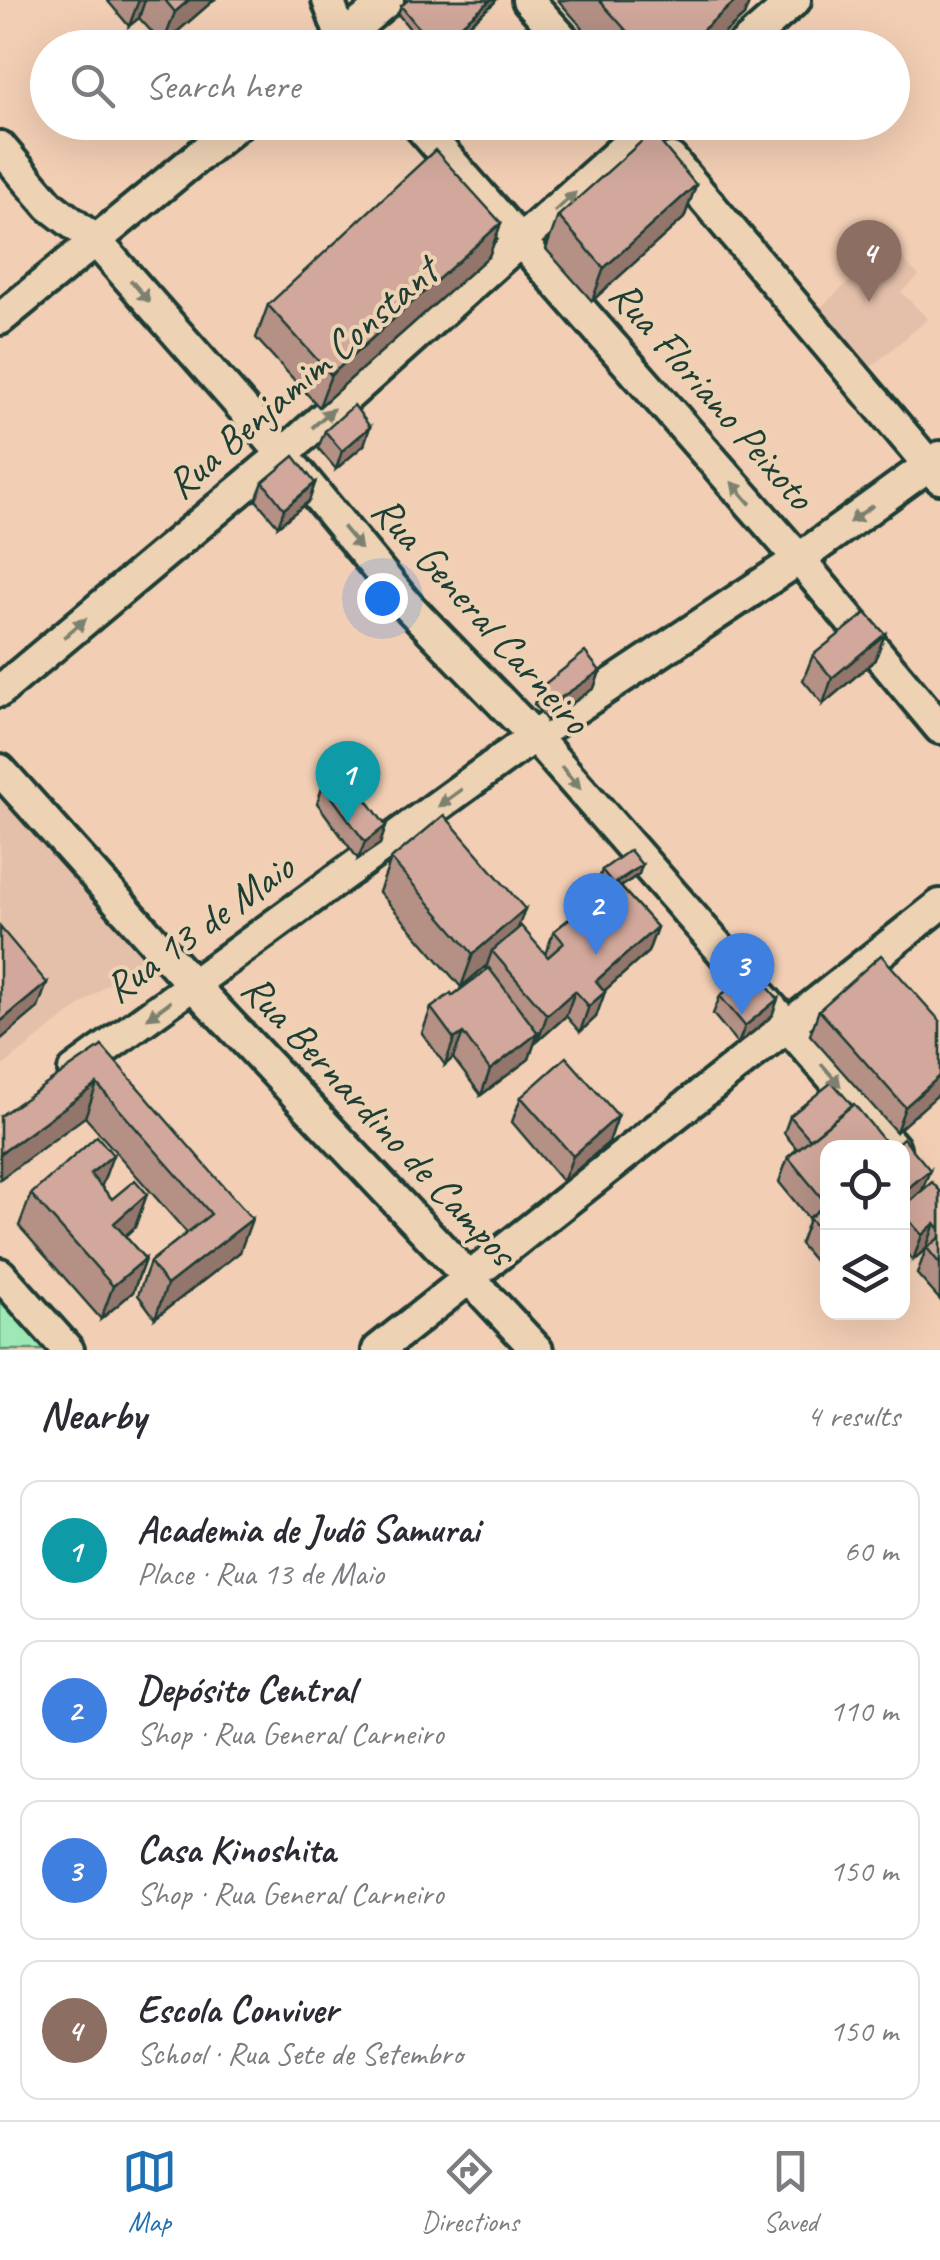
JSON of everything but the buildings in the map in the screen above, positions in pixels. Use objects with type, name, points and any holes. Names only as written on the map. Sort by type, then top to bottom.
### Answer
[{"type":"street","points":[[328,0],[337,30]]},
{"type":"street","points":[[357,30],[388,0]]},
{"type":"street","points":[[528,0],[556,30]]},
{"type":"street","points":[[761,30],[795,0]]},
{"type":"street","points":[[0,319],[218,140]]},
{"type":"street","name":"Rua Floriano Peixoto","points":[[432,140],[799,558],[940,728]]},
{"type":"street","name":"Rua Benjamim Constant","points":[[0,691],[283,454],[630,140]]},
{"type":"street","points":[[659,140],[936,466]]},
{"type":"street","name":"Rua General Carneiro","points":[[0,146],[50,206],[96,241],[283,454],[408,606],[534,736],[887,1140]]},
{"type":"street","name":"Rua 13 de Maio","points":[[48,1090],[534,736],[936,466]]},
{"type":"street","name":"Rua Bernardino de Campos","points":[[0,770],[194,985],[537,1350]]},
{"type":"street","points":[[378,1350],[940,905]]},
{"type":"street","points":[[0,1274],[68,1350]]},
{"type":"shaded area","points":[[890,245],[919,276],[901,292],[928,319],[865,372],[814,313]]},
{"type":"shaded area","points":[[0,775],[155,947],[0,1068]]},
{"type":"green space","points":[[0,1274],[68,1350],[0,1350]]},
{"type":"place","name":"Escola Conviver","points":[[869,302]]},
{"type":"place","name":"Academia de Judô Samurai","points":[[348,823]]},
{"type":"place","name":"Depósito Central","points":[[596,955]]},
{"type":"place","name":"Casa Kinoshita","points":[[742,1015]]}]
